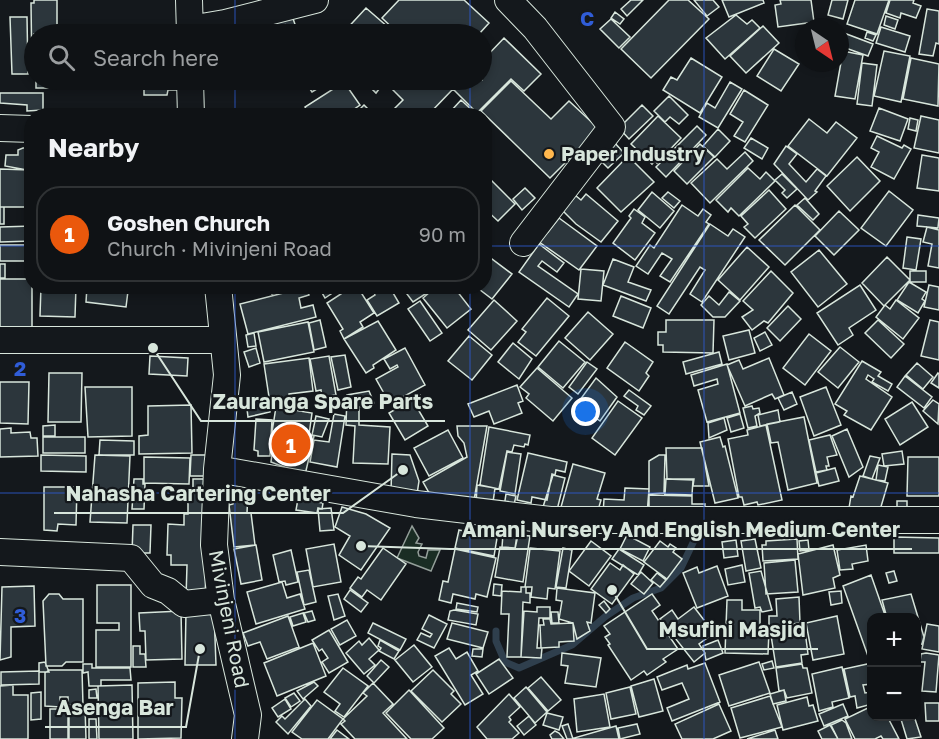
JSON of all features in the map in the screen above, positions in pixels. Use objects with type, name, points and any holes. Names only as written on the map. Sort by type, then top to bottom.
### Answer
[{"type":"street","points":[[189,0],[190,24]]},
{"type":"street","points":[[221,24],[315,0]]},
{"type":"street","points":[[508,0],[535,28],[612,127],[523,243]]},
{"type":"street","points":[[190,90],[191,108]]},
{"type":"street","points":[[0,128],[24,129]]},
{"type":"street","name":"Mivinjeni Road","points":[[219,294],[227,375],[216,469],[214,545],[221,600],[248,715],[245,739]]},
{"type":"street","points":[[0,340],[224,340]]},
{"type":"street","points":[[216,469],[416,504],[550,520],[825,522],[939,520]]},
{"type":"street","points":[[0,552],[131,558],[153,585],[168,591],[184,604],[221,600]]},
{"type":"green space","points":[[412,526],[419,538],[416,543],[422,544],[418,552],[419,556],[426,558],[428,550],[440,550],[431,571],[397,558]]},
{"type":"building","points":[[34,0],[57,0],[57,24],[31,24],[31,3],[34,3]]},
{"type":"building","points":[[399,0],[464,0],[489,23],[388,24],[382,18]]},
{"type":"building","points":[[631,0],[643,0],[627,16],[621,9]]},
{"type":"building","points":[[669,0],[688,0],[709,19],[651,78],[621,49]]},
{"type":"building","points":[[694,0],[713,0],[719,7],[707,16]]},
{"type":"building","points":[[722,0],[763,0],[764,3],[729,17]]},
{"type":"building","points":[[780,0],[811,0],[813,18],[795,18],[795,25],[778,27],[775,5],[781,4]]},
{"type":"building","points":[[832,0],[848,0],[843,18],[828,15]]},
{"type":"building","points":[[855,0],[889,0],[877,34],[849,25]]},
{"type":"building","points":[[890,0],[914,0],[913,3],[921,6],[916,18],[901,13],[900,18],[886,13]]},
{"type":"building","points":[[366,8],[384,24],[351,24]]},
{"type":"building","points":[[927,9],[939,11],[939,44],[936,43],[933,56],[919,54]]},
{"type":"building","points":[[615,12],[624,19],[620,24],[611,18]]},
{"type":"building","points":[[291,13],[295,24],[285,24],[263,24]]},
{"type":"building","points":[[736,15],[747,24],[752,20],[760,28],[725,59],[706,38]]},
{"type":"building","points":[[886,16],[898,20],[895,29],[884,25]]},
{"type":"building","points":[[10,17],[27,17],[27,24],[24,24],[24,74],[12,74]]},
{"type":"building","points":[[611,19],[630,37],[619,48],[600,29]]},
{"type":"building","points":[[763,26],[779,43],[746,73],[730,56]]},
{"type":"building","points":[[881,27],[910,36],[905,52],[876,43]]},
{"type":"building","points":[[867,32],[876,35],[873,41],[865,38]]},
{"type":"building","points":[[849,35],[873,44],[868,56],[849,49]]},
{"type":"building","points":[[504,38],[541,74],[524,91],[511,79],[482,108],[472,108],[454,90],[492,90],[492,51]]},
{"type":"building","points":[[774,49],[795,62],[795,70],[781,91],[757,76]]},
{"type":"building","points":[[884,51],[910,56],[901,102],[874,96]]},
{"type":"building","points":[[849,52],[863,55],[855,99],[835,96],[839,72],[849,72]]},
{"type":"building","points":[[691,58],[722,77],[700,113],[663,90],[671,77],[677,80]]},
{"type":"building","points":[[911,58],[939,64],[938,106],[903,99]]},
{"type":"building","points":[[862,63],[877,65],[872,106],[857,104]]},
{"type":"building","name":"Paper Industry","points":[[511,81],[551,119],[569,101],[599,129],[550,178],[492,122],[492,108],[484,108]]},
{"type":"building","points":[[730,82],[742,89],[718,128],[699,117],[707,103],[715,108]]},
{"type":"building","points":[[144,90],[168,90],[167,95],[144,95]]},
{"type":"building","points":[[332,90],[350,90],[360,105],[356,108],[305,107]]},
{"type":"building","points":[[393,90],[452,90],[435,108],[395,108],[403,100]]},
{"type":"building","points":[[744,90],[768,105],[745,142],[734,136],[743,122],[730,114]]},
{"type":"building","points":[[0,93],[43,93],[43,108],[27,108],[27,105],[0,103]]},
{"type":"building","points":[[669,96],[688,115],[679,124],[670,117],[665,122],[654,111]]},
{"type":"building","points":[[461,100],[470,108],[454,108]]},
{"type":"building","points":[[642,105],[653,116],[629,139],[619,128]]},
{"type":"building","points":[[879,108],[908,119],[900,141],[870,131]]},
{"type":"building","points":[[658,116],[681,138],[657,163],[655,160],[652,164],[631,144]]},
{"type":"building","points":[[921,116],[939,120],[939,153],[914,148]]},
{"type":"building","points":[[910,118],[918,120],[916,131],[908,129]]},
{"type":"building","points":[[809,119],[827,133],[836,122],[857,138],[827,176],[788,146]]},
{"type":"building","points":[[697,126],[706,135],[666,177],[656,167]]},
{"type":"building","points":[[718,129],[730,141],[715,157],[703,146]]},
{"type":"building","points":[[877,136],[902,148],[904,145],[911,149],[894,179],[871,167],[879,152],[871,148]]},
{"type":"building","points":[[751,138],[768,148],[762,159],[744,148]]},
{"type":"building","points":[[613,141],[624,153],[608,168],[597,157]]},
{"type":"building","points":[[700,144],[714,157],[687,184],[674,171]]},
{"type":"building","points":[[786,146],[797,154],[789,164],[806,182],[817,169],[826,176],[815,191],[817,192],[808,200],[774,164]]},
{"type":"building","points":[[24,148],[24,169],[5,166],[6,155],[18,155],[18,150]]},
{"type":"building","points":[[745,152],[753,161],[710,203],[691,183],[717,159],[727,169]]},
{"type":"building","points":[[922,155],[939,158],[939,191],[917,188]]},
{"type":"building","points":[[628,156],[654,182],[621,212],[597,188]]},
{"type":"building","points":[[857,157],[880,181],[850,211],[827,186]]},
{"type":"building","points":[[748,168],[760,179],[766,172],[775,181],[739,216],[731,208],[728,212],[716,200]]},
{"type":"building","points":[[0,169],[24,170],[24,207],[0,207]]},
{"type":"building","points":[[782,174],[797,189],[787,198],[782,193],[785,190],[775,180]]},
{"type":"building","points":[[492,181],[515,204],[498,221],[492,215]]},
{"type":"building","points":[[525,188],[535,198],[522,210],[513,199]]},
{"type":"building","points":[[769,190],[786,209],[755,238],[744,227],[748,224],[741,216]]},
{"type":"building","points":[[570,191],[581,200],[586,194],[618,221],[601,242],[576,224],[558,206]]},
{"type":"building","points":[[889,191],[913,210],[886,246],[861,228]]},
{"type":"building","points":[[652,192],[674,211],[660,228],[638,210]]},
{"type":"building","points":[[668,192],[680,201],[674,208],[662,198]]},
{"type":"building","points":[[805,198],[819,214],[813,220],[797,205]]},
{"type":"building","points":[[682,205],[698,216],[703,209],[711,215],[706,222],[709,224],[670,282],[660,276],[672,259],[662,253],[648,274],[636,266],[650,245],[654,248]]},
{"type":"building","points":[[795,205],[820,230],[785,265],[759,240]]},
{"type":"building","points":[[0,207],[4,207],[4,224],[0,224]]},
{"type":"building","points":[[634,209],[645,217],[642,223],[655,233],[635,260],[613,243],[631,218],[629,216]]},
{"type":"building","points":[[839,211],[859,230],[834,255],[815,236]]},
{"type":"building","points":[[918,215],[939,218],[938,228],[917,226]]},
{"type":"building","points":[[559,218],[597,246],[579,270],[532,237],[540,226],[548,232]]},
{"type":"building","points":[[710,224],[728,236],[733,229],[745,237],[702,302],[690,294],[705,270],[700,267],[669,314],[657,306]]},
{"type":"building","points":[[24,226],[24,241],[0,242],[0,227]]},
{"type":"building","points":[[927,227],[939,230],[939,268],[928,266],[932,244],[923,242]]},
{"type":"building","points":[[907,237],[921,239],[916,270],[903,268]]},
{"type":"building","points":[[539,244],[564,263],[557,272],[542,261],[538,266],[578,294],[569,307],[519,272]]},
{"type":"building","points":[[0,245],[24,245],[24,261],[0,261]]},
{"type":"building","points":[[747,247],[769,267],[740,300],[718,280]]},
{"type":"building","points":[[819,250],[847,284],[818,307],[791,272]]},
{"type":"building","points":[[887,257],[910,280],[884,306],[862,283]]},
{"type":"building","points":[[492,259],[512,274],[492,299],[485,294],[492,294]]},
{"type":"building","points":[[613,259],[634,267],[628,282],[651,290],[646,301],[603,285]]},
{"type":"building","points":[[0,264],[5,264],[5,278],[0,278]]},
{"type":"building","points":[[581,269],[604,271],[601,301],[578,299]]},
{"type":"building","points":[[771,271],[793,293],[768,323],[764,321],[752,330],[742,317],[753,310],[743,301]]},
{"type":"building","points":[[910,271],[926,271],[926,282],[910,282]]},
{"type":"building","points":[[0,279],[24,279],[24,294],[32,294],[32,327],[0,327]]},
{"type":"building","points":[[909,282],[926,292],[922,299],[925,301],[918,313],[897,300]]},
{"type":"building","points":[[860,285],[876,310],[849,328],[853,335],[838,345],[817,313]]},
{"type":"building","points":[[929,285],[939,287],[939,310],[924,307]]},
{"type":"building","points":[[729,292],[740,301],[725,317],[713,317],[701,305],[709,296],[719,305]]},
{"type":"building","points":[[41,294],[76,294],[75,317],[40,316]]},
{"type":"building","points":[[86,294],[128,294],[126,307],[86,302]]},
{"type":"building","points":[[279,294],[309,294],[299,298],[301,308],[313,305],[316,317],[248,334],[240,304]]},
{"type":"building","points":[[341,294],[362,294],[374,313],[360,322],[363,327],[344,339],[340,331],[343,329],[327,303]]},
{"type":"building","points":[[394,294],[399,303],[377,316],[367,300],[375,295]]},
{"type":"building","points":[[407,294],[425,294],[413,302]]},
{"type":"building","points":[[428,294],[459,294],[471,309],[447,328],[423,298]]},
{"type":"building","points":[[621,296],[651,308],[643,328],[613,316]]},
{"type":"building","points":[[547,298],[569,316],[536,356],[518,342],[526,332],[522,329]]},
{"type":"building","points":[[494,300],[517,321],[491,350],[468,330]]},
{"type":"building","points":[[896,300],[919,318],[903,339],[876,317],[885,305],[890,309]]},
{"type":"building","points":[[420,301],[442,333],[430,341],[408,309]]},
{"type":"building","points":[[788,306],[801,319],[780,341],[767,328]]},
{"type":"building","points":[[588,312],[613,334],[590,360],[565,338]]},
{"type":"building","points":[[320,320],[326,347],[314,350],[309,323]]},
{"type":"building","points":[[666,320],[714,320],[713,353],[663,352],[663,345],[658,345],[658,332],[666,332]]},
{"type":"building","points":[[878,320],[904,344],[891,358],[865,333]]},
{"type":"building","points":[[930,320],[939,322],[939,360],[921,356]]},
{"type":"building","points":[[378,321],[396,350],[373,365],[374,368],[366,373],[344,339]]},
{"type":"building","points":[[308,322],[314,352],[264,362],[258,332]]},
{"type":"building","points":[[749,330],[755,353],[729,360],[723,336]]},
{"type":"building","points":[[765,332],[772,345],[760,351],[754,338]]},
{"type":"building","points":[[254,333],[256,346],[248,347],[246,335]]},
{"type":"building","points":[[809,334],[831,351],[805,385],[783,368]]},
{"type":"building","points":[[469,336],[492,355],[472,380],[448,361]]},
{"type":"building","points":[[559,341],[585,362],[563,388],[538,367]]},
{"type":"building","points":[[625,342],[653,362],[646,373],[649,376],[639,391],[607,368]]},
{"type":"building","points":[[513,343],[532,359],[519,379],[498,362]]},
{"type":"building","points":[[840,347],[859,362],[838,388],[818,372]]},
{"type":"building","points":[[256,348],[260,363],[249,367],[244,352]]},
{"type":"building","points":[[405,348],[425,385],[390,404],[376,379],[398,367],[397,365],[390,369],[384,359]]},
{"type":"building","points":[[719,352],[722,364],[686,374],[683,362]]},
{"type":"building","points":[[345,355],[351,387],[338,390],[331,357]]},
{"type":"building","points":[[150,356],[188,358],[187,376],[149,374]]},
{"type":"building","points":[[329,356],[336,395],[322,397],[321,390],[316,391],[310,359]]},
{"type":"building","points":[[309,358],[313,391],[289,394],[289,398],[269,397],[264,364]]},
{"type":"building","points":[[769,358],[784,395],[775,399],[772,394],[745,406],[727,365],[739,360],[743,369]]},
{"type":"building","points":[[862,361],[881,372],[878,376],[892,384],[888,391],[872,382],[874,379],[868,375],[866,379],[892,397],[871,430],[844,415],[847,411],[835,404]]},
{"type":"building","points":[[587,362],[597,369],[578,394],[569,387]]},
{"type":"building","points":[[917,363],[933,377],[923,389],[906,375]]},
{"type":"building","points":[[727,364],[740,413],[707,422],[698,390],[718,384],[717,379],[694,386],[691,375]]},
{"type":"building","points":[[537,368],[572,398],[553,421],[526,398],[529,394],[520,387]]},
{"type":"building","points":[[49,373],[82,373],[81,422],[48,422]]},
{"type":"building","points":[[939,374],[939,388],[931,383]]},
{"type":"building","points":[[905,376],[932,397],[924,408],[897,387]]},
{"type":"building","points":[[596,378],[617,397],[600,421],[589,413],[586,417],[574,408]]},
{"type":"building","points":[[0,382],[29,382],[28,424],[0,423]]},
{"type":"building","points":[[517,385],[523,401],[518,403],[522,413],[494,424],[489,411],[474,417],[468,404]]},
{"type":"building","points":[[85,387],[132,387],[132,436],[88,437]]},
{"type":"building","points":[[826,387],[841,425],[814,436],[800,397]]},
{"type":"building","points":[[629,390],[651,406],[644,415],[636,410],[638,406],[624,396]]},
{"type":"building","points":[[369,391],[374,403],[359,407],[359,425],[390,427],[388,464],[353,463],[355,426],[346,425],[347,395]]},
{"type":"building","points":[[792,392],[797,404],[784,410],[778,398]]},
{"type":"building","points":[[420,395],[427,406],[419,411],[428,426],[405,440],[389,413]]},
{"type":"building","points":[[269,399],[270,412],[248,417],[246,401]]},
{"type":"building","points":[[933,400],[939,404],[938,424],[923,411]]},
{"type":"building","points":[[618,401],[642,418],[615,455],[592,438]]},
{"type":"building","points":[[912,402],[928,427],[900,445],[885,419]]},
{"type":"building","points":[[191,405],[192,453],[139,454],[139,436],[148,435],[148,406]]},
{"type":"building","points":[[752,406],[753,409],[759,408],[760,413],[755,416],[757,426],[748,428],[743,408]]},
{"type":"building","points":[[276,407],[312,413],[309,435],[314,436],[305,475],[271,462]]},
{"type":"building","points":[[778,410],[780,422],[760,426],[758,415]]},
{"type":"building","points":[[334,414],[345,416],[337,467],[310,462],[314,440],[329,442]]},
{"type":"building","points":[[740,414],[744,428],[731,432],[727,418]]},
{"type":"building","points":[[316,416],[329,419],[322,437],[312,435]]},
{"type":"building","points":[[804,417],[817,483],[788,490],[778,442],[771,443],[767,424]]},
{"type":"building","points":[[724,418],[727,430],[709,438],[708,423]]},
{"type":"building","points":[[256,419],[272,420],[270,456],[258,456],[258,451],[254,450]]},
{"type":"building","points":[[55,425],[55,436],[43,436],[43,426]]},
{"type":"building","points":[[766,425],[782,500],[758,505],[757,502],[744,505],[742,497],[739,497],[728,439],[748,435],[747,430]]},
{"type":"building","points":[[457,426],[487,426],[473,506],[432,498],[423,482],[467,457],[464,443],[458,436]]},
{"type":"building","points":[[489,427],[530,435],[528,445],[525,444],[524,447],[514,445],[512,452],[507,451],[499,489],[480,485]]},
{"type":"building","points":[[11,428],[11,433],[30,432],[31,438],[37,438],[38,456],[0,457],[0,429]]},
{"type":"building","points":[[847,429],[863,467],[849,477],[832,436]]},
{"type":"building","points":[[448,430],[463,458],[429,476],[414,448]]},
{"type":"building","points":[[830,435],[837,455],[827,457],[829,466],[826,466],[827,470],[816,472],[809,440]]},
{"type":"building","points":[[43,437],[85,437],[85,453],[43,453]]},
{"type":"building","points":[[720,437],[723,447],[725,446],[738,498],[715,503],[700,442]]},
{"type":"building","points":[[100,440],[134,441],[134,455],[99,455]]},
{"type":"building","points":[[666,448],[702,448],[709,486],[693,486],[694,479],[667,479]]},
{"type":"building","points":[[902,451],[904,464],[884,466],[882,454]]},
{"type":"building","points":[[507,452],[521,454],[515,494],[500,491]]},
{"type":"building","points":[[528,453],[567,462],[565,472],[556,470],[555,475],[552,474],[547,500],[532,497],[531,503],[517,500]]},
{"type":"building","points":[[392,454],[410,455],[419,481],[417,494],[391,493]]},
{"type":"building","points":[[41,455],[86,456],[86,472],[41,471]]},
{"type":"building","points":[[95,455],[130,456],[127,523],[90,522]]},
{"type":"building","points":[[191,455],[212,455],[212,476],[190,476]]},
{"type":"building","points":[[659,455],[665,455],[664,493],[649,494],[649,461]]},
{"type":"building","points":[[870,456],[880,458],[872,479],[863,476]]},
{"type":"building","points":[[144,457],[190,458],[189,484],[144,483]]},
{"type":"building","points":[[908,457],[939,457],[939,496],[907,496]]},
{"type":"building","points":[[573,464],[605,473],[597,499],[601,500],[596,517],[561,507]]},
{"type":"building","points":[[878,465],[888,467],[885,481],[876,480]]},
{"type":"building","points":[[835,468],[839,481],[819,486],[816,473]]},
{"type":"building","points":[[553,475],[565,478],[557,510],[543,507]]},
{"type":"building","points":[[860,476],[888,483],[880,510],[849,508],[851,496],[853,497]]},
{"type":"building","points":[[134,479],[143,479],[143,484],[145,484],[144,509],[132,509]]},
{"type":"building","points":[[193,479],[209,479],[205,599],[186,598],[187,565],[171,565],[171,555],[167,555],[168,524],[184,525],[184,514],[188,514],[188,489],[193,489]]},
{"type":"building","points":[[666,479],[693,480],[692,495],[665,494]]},
{"type":"building","points":[[477,485],[495,488],[492,509],[476,506]]},
{"type":"building","points":[[44,487],[77,487],[76,525],[58,524],[57,531],[44,530]]},
{"type":"building","points":[[625,488],[649,489],[647,515],[603,514],[604,499],[624,500]]},
{"type":"building","points":[[235,489],[248,491],[247,513],[251,513],[255,545],[234,547],[229,505],[233,504]]},
{"type":"building","points":[[506,494],[516,496],[513,509],[504,507]]},
{"type":"building","points":[[649,495],[692,496],[692,504],[705,504],[704,518],[649,516]]},
{"type":"building","points":[[298,499],[323,503],[322,509],[318,508],[317,513],[296,510]]},
{"type":"building","points":[[897,501],[907,501],[907,514],[897,515]]},
{"type":"building","points":[[342,507],[366,514],[390,528],[361,570],[339,555],[350,536],[335,527]]},
{"type":"building","points":[[331,508],[334,530],[320,531],[318,509]]},
{"type":"building","points":[[133,525],[151,525],[150,553],[132,553]]},
{"type":"building","points":[[459,530],[497,538],[494,556],[455,548]]},
{"type":"building","points":[[503,534],[517,535],[515,548],[502,547]]},
{"type":"building","points":[[518,535],[530,536],[523,582],[495,577],[500,547],[515,549]]},
{"type":"building","points":[[627,535],[650,547],[643,561],[620,549]]},
{"type":"building","points":[[894,537],[939,538],[939,553],[894,553]]},
{"type":"building","points":[[755,539],[761,568],[746,571],[741,541]]},
{"type":"building","points":[[797,539],[798,559],[763,561],[762,545],[766,545],[766,541]]},
{"type":"building","points":[[736,540],[738,556],[724,558],[722,542]]},
{"type":"building","points":[[808,540],[809,550],[800,551],[799,541]]},
{"type":"building","points":[[591,541],[611,556],[589,586],[569,571]]},
{"type":"building","points":[[660,541],[668,547],[670,544],[676,548],[673,552],[682,559],[667,579],[644,562]]},
{"type":"building","points":[[334,544],[341,582],[313,587],[306,549]]},
{"type":"building","points":[[256,545],[262,580],[241,584],[234,549]]},
{"type":"building","points":[[833,545],[840,575],[833,578],[835,588],[803,595],[798,554]]},
{"type":"building","points":[[866,545],[868,561],[852,564],[853,569],[840,570],[837,550]]},
{"type":"building","points":[[383,548],[406,564],[381,600],[367,590],[362,597],[350,588],[358,577],[361,579]]},
{"type":"building","points":[[530,548],[560,551],[555,589],[548,588],[547,599],[531,597],[532,587],[525,587]]},
{"type":"building","points":[[563,548],[572,550],[566,588],[556,587]]},
{"type":"building","points":[[455,549],[496,558],[487,597],[476,594],[475,599],[453,594],[451,603],[439,600],[443,581],[448,582]]},
{"type":"building","points":[[619,549],[644,565],[638,575],[612,559]]},
{"type":"building","points":[[291,550],[298,582],[286,585],[285,581],[279,582],[273,555]]},
{"type":"building","points":[[795,560],[798,592],[766,594],[764,563]]},
{"type":"building","points":[[610,563],[620,570],[623,565],[634,574],[612,604],[591,589]]},
{"type":"building","points":[[742,565],[745,582],[728,585],[725,569]]},
{"type":"building","points":[[717,566],[728,596],[697,608],[683,573],[697,567],[699,573]]},
{"type":"building","points":[[309,570],[316,602],[304,605],[297,572]]},
{"type":"building","points":[[761,571],[772,610],[762,612],[760,607],[755,608],[749,573]]},
{"type":"building","points":[[894,571],[897,581],[889,583],[886,573]]},
{"type":"building","points":[[641,572],[653,583],[644,594],[631,584]]},
{"type":"building","points":[[657,573],[666,580],[660,587],[651,580]]},
{"type":"building","points":[[871,575],[884,613],[867,613],[867,653],[843,586]]},
{"type":"building","points":[[282,582],[287,598],[300,594],[305,609],[256,624],[247,592]]},
{"type":"building","points":[[494,584],[502,585],[501,596],[493,595]]},
{"type":"building","points":[[97,585],[131,585],[131,667],[96,667],[96,630],[119,630],[119,623],[97,623]]},
{"type":"building","points":[[34,586],[35,626],[11,627],[11,657],[0,660],[2,587]]},
{"type":"building","points":[[521,587],[526,587],[526,593],[530,593],[530,603],[523,602],[521,657],[507,657],[509,614],[501,614],[502,591],[521,592]]},
{"type":"building","points":[[557,588],[595,593],[591,623],[587,622],[590,631],[577,639],[573,623],[559,619],[562,601],[556,600]]},
{"type":"building","points":[[350,590],[368,603],[361,612],[344,599]]},
{"type":"building","points":[[841,591],[842,603],[831,605],[829,592]]},
{"type":"building","points":[[49,594],[59,594],[63,599],[83,599],[83,662],[66,662],[62,666],[46,666],[43,601]]},
{"type":"building","points":[[338,594],[345,616],[334,620],[328,596]]},
{"type":"building","points":[[652,594],[660,605],[652,611],[678,649],[663,659],[666,662],[647,675],[644,671],[631,680],[608,645],[610,644],[605,637],[610,634],[604,626]]},
{"type":"building","points":[[911,594],[917,613],[886,613],[882,600]]},
{"type":"building","points":[[799,597],[800,623],[769,627],[769,616],[777,616],[776,599]]},
{"type":"building","points":[[727,600],[742,600],[742,610],[760,610],[760,631],[769,631],[768,654],[725,653]]},
{"type":"building","points":[[604,601],[610,609],[606,613],[599,605]]},
{"type":"building","points":[[457,603],[478,607],[477,612],[456,609]]},
{"type":"building","points":[[537,607],[550,607],[550,618],[539,618],[537,648],[542,648],[541,658],[521,657],[524,611],[537,612]]},
{"type":"building","points":[[694,607],[714,633],[699,644],[705,653],[694,662],[660,619],[672,610],[678,619]]},
{"type":"building","points":[[181,611],[182,659],[146,660],[145,631],[140,631],[139,613]]},
{"type":"building","points":[[186,611],[214,611],[216,665],[185,665]]},
{"type":"building","points":[[312,611],[315,620],[308,622],[304,613]]},
{"type":"building","points":[[450,611],[478,614],[476,625],[448,620]]},
{"type":"building","points":[[551,612],[558,612],[559,623],[552,623]]},
{"type":"building","points":[[303,613],[306,622],[293,626],[290,617]]},
{"type":"building","points":[[429,615],[447,624],[434,648],[417,640],[421,633],[430,637],[432,634],[422,629]]},
{"type":"building","points":[[288,616],[299,647],[267,659],[260,642],[248,646],[243,633]]},
{"type":"building","points":[[837,616],[844,654],[813,660],[806,623]]},
{"type":"building","points":[[543,619],[550,619],[551,624],[573,623],[574,641],[559,642],[559,647],[541,648],[540,625],[544,625]]},
{"type":"building","points":[[347,620],[356,636],[340,645],[331,629]]},
{"type":"building","points":[[373,623],[406,639],[400,650],[368,633]]},
{"type":"building","points":[[452,623],[488,632],[483,648],[447,639]]},
{"type":"building","points":[[927,624],[939,626],[939,652],[922,649]]},
{"type":"building","points":[[799,626],[800,631],[805,631],[808,654],[801,655],[802,663],[776,667],[770,629]]},
{"type":"building","points":[[921,627],[924,637],[921,644]]},
{"type":"building","points":[[329,630],[348,662],[329,673],[322,662],[328,658],[322,649],[319,651],[312,640]]},
{"type":"building","points":[[369,638],[379,650],[369,659],[375,665],[364,674],[346,653],[359,641],[362,645]]},
{"type":"building","points":[[380,640],[399,651],[394,659],[379,651]]},
{"type":"building","points":[[718,640],[723,653],[706,660],[703,646]]},
{"type":"building","points":[[313,643],[326,676],[277,696],[264,663]]},
{"type":"building","points":[[414,645],[432,667],[413,682],[395,660]]},
{"type":"building","points":[[133,646],[140,646],[140,654],[145,654],[146,667],[133,667]]},
{"type":"building","points":[[449,648],[456,659],[467,652],[478,671],[471,675],[483,694],[465,705],[435,656]]},
{"type":"building","points":[[473,649],[483,649],[482,657],[472,656]]},
{"type":"building","points":[[562,653],[601,658],[596,687],[565,683],[568,666],[561,665]]},
{"type":"building","points":[[921,654],[939,655],[936,692],[922,691],[925,662],[921,662]]},
{"type":"building","points":[[499,659],[513,678],[489,694],[476,674]]},
{"type":"building","points":[[381,660],[389,667],[374,683],[367,676]]},
{"type":"building","points":[[772,661],[774,668],[764,670],[762,664]]},
{"type":"building","points":[[45,662],[49,672],[39,672],[39,663]]},
{"type":"building","points":[[759,662],[770,693],[729,706],[719,675]]},
{"type":"building","points":[[705,663],[720,702],[672,721],[667,708],[689,699],[682,683],[662,690],[657,677],[687,665],[688,669]]},
{"type":"building","points":[[83,664],[92,664],[92,668],[130,668],[131,680],[101,680],[101,686],[89,686],[88,672],[83,673]]},
{"type":"building","points":[[802,664],[803,668],[807,668],[812,693],[787,698],[784,690],[779,691],[776,668]]},
{"type":"building","points":[[867,664],[867,685],[863,685],[865,693],[867,693],[867,705],[857,708],[855,696],[850,697],[844,669]]},
{"type":"building","points":[[842,667],[849,698],[832,702],[833,707],[819,711],[812,674]]},
{"type":"building","points":[[343,668],[368,686],[344,717],[335,711],[340,704],[324,692]]},
{"type":"building","points":[[49,670],[82,670],[83,705],[68,705],[68,697],[60,697],[60,707],[45,706],[45,673]]},
{"type":"building","points":[[433,670],[454,691],[451,694],[461,704],[442,722],[411,691]]},
{"type":"building","points":[[39,671],[39,684],[1,685],[1,672]]},
{"type":"building","points":[[541,677],[561,700],[548,711],[528,688]]},
{"type":"building","points":[[654,679],[663,711],[639,717],[631,686]]},
{"type":"building","points":[[175,682],[175,698],[182,698],[181,738],[138,739],[138,683]]},
{"type":"building","points":[[314,682],[318,686],[303,699],[297,691]]},
{"type":"building","points":[[373,683],[393,704],[383,713],[407,739],[355,739],[341,724],[345,721],[343,719],[367,696],[363,693]]},
{"type":"building","points":[[13,685],[13,695],[28,695],[28,739],[0,739],[0,686]]},
{"type":"building","points":[[132,685],[133,739],[99,739],[98,686]]},
{"type":"building","points":[[526,687],[547,712],[535,723],[514,698]]},
{"type":"building","points":[[630,687],[636,714],[611,719],[606,693]]},
{"type":"building","points":[[96,689],[97,698],[89,698],[89,690]]},
{"type":"building","points":[[409,690],[444,728],[432,739],[411,739],[386,713]]},
{"type":"building","points":[[784,690],[786,701],[773,704],[770,694]]},
{"type":"building","points":[[41,692],[41,719],[31,720],[31,693]]},
{"type":"building","points":[[294,693],[300,701],[291,707],[285,698]]},
{"type":"building","points":[[509,694],[520,707],[509,717],[511,720],[509,722],[519,733],[512,739],[487,739],[477,727]]},
{"type":"building","points":[[604,694],[610,727],[577,732],[574,699]]},
{"type":"building","points":[[770,696],[782,727],[740,738],[731,708]]},
{"type":"building","points":[[807,697],[809,706],[813,705],[818,721],[783,730],[777,705]]},
{"type":"building","points":[[285,699],[291,709],[278,717],[272,708]]},
{"type":"building","points":[[305,699],[311,706],[288,734],[276,722],[282,716],[285,719]]},
{"type":"building","points":[[317,700],[343,719],[328,739],[302,739],[292,732]]},
{"type":"building","points":[[925,703],[939,703],[939,721],[926,721]]},
{"type":"building","points":[[719,704],[731,731],[713,739],[682,739],[675,724]]},
{"type":"building","points":[[843,704],[848,716],[824,726],[819,714]]},
{"type":"building","points":[[69,706],[85,706],[86,739],[69,739]]},
{"type":"building","points":[[867,708],[867,721],[890,721],[899,739],[883,739],[881,736],[875,739],[855,739],[845,719]]},
{"type":"building","points":[[50,709],[68,709],[68,739],[50,739]]},
{"type":"building","points":[[547,713],[563,717],[559,730],[543,725]]},
{"type":"building","points":[[529,716],[536,725],[524,735],[517,726]]},
{"type":"building","points":[[89,719],[96,719],[97,739],[89,739]]},
{"type":"building","points":[[842,720],[846,723],[852,739],[838,739],[831,725]]},
{"type":"building","points":[[902,721],[916,721],[921,737],[907,739]]},
{"type":"building","points":[[568,724],[573,739],[567,739],[562,726]]},
{"type":"building","points":[[637,724],[640,734],[620,739],[618,728]]},
{"type":"building","points":[[830,725],[838,739],[822,739],[818,731]]},
{"type":"building","points":[[616,726],[619,739],[574,738]]},
{"type":"building","points":[[337,730],[349,739],[330,739]]},
{"type":"building","points":[[775,730],[778,739],[747,739]]},
{"type":"building","points":[[555,731],[564,739],[552,739],[550,735]]},
{"type":"waterway","points":[[496,631],[496,641],[505,662],[519,668],[572,645],[606,616],[633,598],[661,588],[681,568],[701,526]]},
{"type":"place","name":"Paper Industry","points":[[549,154]]},
{"type":"place","name":"Zauranga Spare Parts","points":[[153,348]]},
{"type":"place","name":"Goshen Church","points":[[291,444]]},
{"type":"place","name":"Nahasha Cartering Center","points":[[403,470]]},
{"type":"place","name":"Amani Nursery And English Medium Center","points":[[361,546]]},
{"type":"place","name":"Msufini Masjid","points":[[612,590]]},
{"type":"place","name":"Asenga Bar","points":[[200,649]]}]
